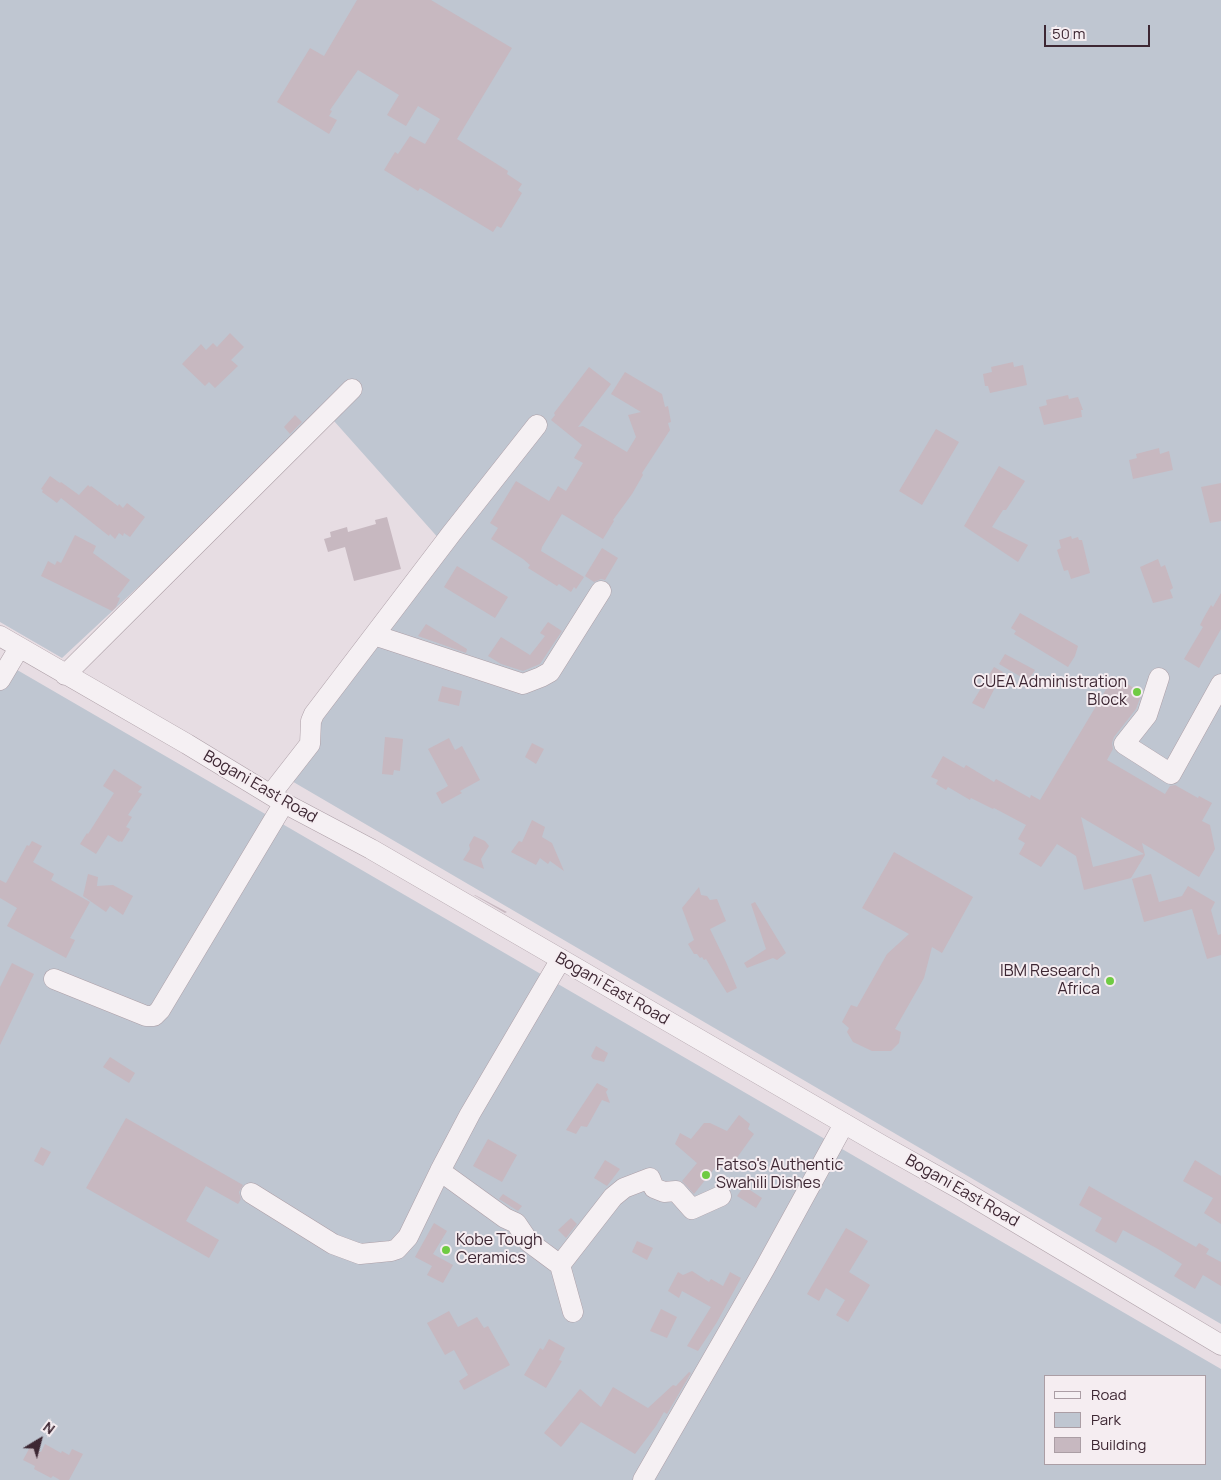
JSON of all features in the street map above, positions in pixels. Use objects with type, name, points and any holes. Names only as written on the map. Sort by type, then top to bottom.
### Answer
[{"type":"street","points":[[65,675],[352,389]]},
{"type":"street","points":[[54,979],[146,1016],[154,1016],[157,1013],[277,798],[310,744],[311,724],[314,714],[450,534],[538,425]]},
{"type":"street","points":[[374,635],[523,684],[550,672],[601,592]]},
{"type":"street","name":"Bogani East Road","points":[[0,636],[277,798],[372,849],[844,1124],[973,1196],[1221,1344]]},
{"type":"street","points":[[0,680],[19,648]]},
{"type":"street","points":[[1159,678],[1148,715],[1124,744],[1170,774],[1221,684]]},
{"type":"street","points":[[251,1193],[333,1244],[360,1254],[397,1249],[408,1237],[440,1170],[470,1114],[560,959]]},
{"type":"street","points":[[643,1480],[765,1268],[844,1124]]},
{"type":"street","points":[[440,1170],[505,1218],[516,1223],[529,1242],[560,1264],[573,1312]]},
{"type":"street","points":[[560,1264],[613,1197],[624,1188],[650,1178],[654,1188],[664,1192],[676,1192],[692,1209],[721,1196]]},
{"type":"green space","points":[[0,0],[1221,0],[1221,1324],[278,773],[449,550],[326,412],[62,658],[0,622]]},
{"type":"green space","points":[[0,660],[1221,1369],[1221,1480],[0,1480]]},
{"type":"building","points":[[357,0],[431,0],[512,48],[457,139],[508,171],[507,174],[522,184],[518,190],[522,193],[501,228],[497,226],[493,232],[420,188],[418,191],[384,170],[395,152],[398,154],[410,136],[425,144],[440,119],[418,106],[406,126],[387,115],[399,95],[358,70],[330,110],[332,111],[329,116],[337,120],[329,134],[277,102],[310,48],[324,56]]},
{"type":"building","points":[[230,333],[244,347],[231,360],[238,366],[215,388],[209,382],[205,386],[182,364],[201,344],[206,350],[213,343],[217,347]]},
{"type":"building","points":[[1013,362],[1014,367],[1023,365],[1027,385],[990,393],[988,386],[985,386],[983,374],[992,372],[991,367]]},
{"type":"building","points":[[589,367],[611,384],[578,427],[583,426],[627,452],[636,437],[628,415],[641,412],[611,394],[625,372],[662,394],[665,407],[668,406],[671,422],[668,423],[670,430],[603,539],[562,514],[542,547],[541,551],[584,577],[576,589],[574,587],[571,592],[559,584],[557,586],[528,568],[530,565],[523,559],[491,539],[498,528],[490,523],[516,481],[549,501],[558,486],[566,491],[583,463],[574,458],[582,445],[551,420],[555,415],[554,413]]},
{"type":"building","points":[[1068,395],[1069,399],[1078,397],[1083,410],[1081,410],[1082,417],[1044,425],[1039,407],[1047,405],[1046,400]]},
{"type":"building","points":[[295,415],[302,422],[290,434],[284,427]]},
{"type":"building","points":[[936,429],[959,442],[922,505],[899,491]]},
{"type":"building","points":[[1159,448],[1160,454],[1169,451],[1173,470],[1133,479],[1129,460],[1137,458],[1136,454]]},
{"type":"building","points":[[999,466],[1025,481],[992,527],[1028,545],[1018,562],[964,526]]},
{"type":"building","points":[[50,476],[79,495],[88,485],[91,486],[118,506],[119,504],[123,508],[127,503],[145,517],[130,537],[124,533],[123,536],[119,533],[115,539],[61,498],[57,503],[42,492],[43,490],[41,489]]},
{"type":"building","points":[[1221,483],[1221,521],[1210,523],[1201,487]]},
{"type":"building","points":[[387,517],[401,569],[354,581],[345,547],[328,552],[324,539],[331,537],[330,532],[347,527],[348,532],[376,524],[375,520]]},
{"type":"building","points":[[75,535],[96,546],[93,553],[130,580],[117,597],[120,598],[112,611],[41,576],[48,561],[55,565],[57,561],[61,563]]},
{"type":"building","points":[[1071,536],[1072,539],[1078,537],[1079,540],[1082,540],[1090,573],[1071,579],[1068,570],[1064,571],[1057,550],[1061,548],[1059,540]]},
{"type":"building","points":[[602,548],[618,558],[605,580],[601,579],[594,582],[585,576]]},
{"type":"building","points":[[1158,559],[1161,567],[1165,565],[1173,588],[1170,590],[1173,598],[1153,603],[1140,567]]},
{"type":"building","points":[[457,566],[508,597],[495,618],[444,587]]},
{"type":"building","points":[[1221,593],[1221,629],[1199,668],[1184,659],[1203,627],[1200,625],[1203,619]]},
{"type":"building","points":[[1020,613],[1078,646],[1075,656],[1068,667],[1014,634],[1016,631],[1011,628]]},
{"type":"building","points":[[548,622],[562,631],[540,664],[523,671],[501,664],[488,656],[501,637],[530,655],[545,636],[540,633]]},
{"type":"building","points":[[426,624],[467,649],[466,653],[418,636]]},
{"type":"building","points":[[1005,654],[1035,670],[1028,681],[999,664]]},
{"type":"building","points":[[994,667],[1003,672],[984,709],[972,703]]},
{"type":"building","points":[[1114,676],[1142,693],[1136,709],[1114,737],[1113,749],[1107,760],[1165,794],[1170,786],[1175,785],[1198,798],[1199,796],[1212,803],[1202,821],[1210,825],[1215,849],[1199,877],[1142,843],[1145,855],[1131,878],[1084,890],[1076,856],[1057,844],[1041,867],[1019,854],[1025,843],[1018,839],[1026,825],[994,808],[971,798],[970,800],[948,787],[946,790],[936,784],[938,780],[931,777],[943,756],[964,768],[966,765],[994,782],[996,779],[1030,798],[1031,795],[1040,800]],"holes":[[[1081,817],[1144,854],[1093,867]]]},
{"type":"building","points":[[442,686],[462,691],[459,706],[438,701]]},
{"type":"building","points":[[385,737],[403,739],[400,771],[394,770],[393,775],[382,774]]},
{"type":"building","points":[[449,738],[455,750],[462,746],[480,780],[442,804],[436,793],[448,786],[428,749]]},
{"type":"building","points":[[532,743],[544,749],[536,764],[525,757]]},
{"type":"building","points":[[114,769],[142,787],[138,792],[142,794],[128,815],[132,817],[126,827],[130,829],[122,842],[108,835],[96,854],[80,844],[114,793],[103,786]]},
{"type":"building","points":[[532,820],[545,827],[542,837],[552,843],[564,871],[550,861],[548,864],[540,858],[536,865],[511,852],[519,841],[522,842]]},
{"type":"building","points":[[474,836],[485,841],[489,846],[481,859],[484,869],[463,860],[470,849],[469,845]]},
{"type":"building","points":[[32,841],[42,846],[33,862],[54,874],[51,880],[90,902],[70,938],[75,940],[66,958],[7,926],[17,908],[0,898],[0,880],[6,883],[27,845],[29,846]]},
{"type":"building","points":[[894,852],[973,897],[942,953],[932,947],[924,978],[895,1029],[901,1032],[899,1043],[891,1051],[872,1051],[853,1042],[847,1032],[849,1028],[842,1022],[851,1005],[857,1007],[887,954],[909,934],[862,908]]},
{"type":"building","points":[[88,874],[98,877],[97,886],[113,885],[133,896],[123,915],[110,906],[106,912],[83,896]]},
{"type":"building","points":[[1151,874],[1159,902],[1182,896],[1188,886],[1215,902],[1211,910],[1218,935],[1221,934],[1221,955],[1207,959],[1192,909],[1144,922],[1132,879]]},
{"type":"building","points":[[699,887],[701,895],[707,896],[710,900],[717,899],[726,921],[710,929],[737,988],[727,993],[706,959],[704,960],[697,954],[694,954],[688,944],[694,940],[682,908]]},
{"type":"building","points":[[475,895],[507,912],[505,913]]},
{"type":"building","points":[[755,902],[786,953],[777,960],[773,958],[747,968],[744,963],[766,949],[751,904]]},
{"type":"building","points":[[12,963],[34,974],[0,1045],[0,987]]},
{"type":"building","points":[[596,1046],[608,1053],[604,1062],[593,1059],[591,1056]]},
{"type":"building","points":[[110,1057],[135,1073],[129,1083],[103,1067]]},
{"type":"building","points":[[597,1083],[608,1089],[606,1092],[610,1103],[602,1100],[587,1127],[581,1126],[576,1134],[566,1130]]},
{"type":"building","points":[[739,1115],[750,1124],[748,1129],[754,1134],[731,1166],[722,1159],[694,1194],[682,1181],[697,1163],[675,1144],[680,1133],[691,1139],[704,1123],[710,1123],[727,1131]]},
{"type":"building","points":[[126,1118],[243,1185],[239,1192],[241,1199],[238,1204],[206,1186],[186,1221],[219,1240],[209,1258],[86,1188]]},
{"type":"building","points":[[488,1139],[517,1155],[502,1182],[473,1166]]},
{"type":"building","points":[[41,1147],[51,1152],[43,1166],[34,1161]]},
{"type":"building","points":[[605,1160],[620,1169],[607,1186],[594,1178]]},
{"type":"building","points":[[1195,1160],[1221,1176],[1221,1224],[1204,1213],[1213,1198],[1183,1181]]},
{"type":"building","points":[[744,1186],[762,1198],[756,1208],[737,1196]]},
{"type":"building","points":[[1089,1186],[1196,1247],[1199,1243],[1209,1249],[1206,1254],[1221,1262],[1221,1286],[1203,1275],[1195,1289],[1174,1276],[1182,1264],[1158,1249],[1123,1230],[1116,1243],[1095,1231],[1102,1218],[1079,1205]]},
{"type":"building","points":[[503,1194],[522,1206],[518,1211],[499,1199]]},
{"type":"building","points":[[571,1218],[577,1224],[566,1238],[558,1230]]},
{"type":"building","points":[[434,1223],[447,1231],[433,1254],[453,1265],[443,1283],[427,1275],[432,1266],[415,1257]]},
{"type":"building","points":[[846,1228],[868,1241],[849,1272],[870,1285],[848,1322],[836,1315],[845,1300],[826,1288],[819,1301],[807,1294]]},
{"type":"building","points":[[637,1241],[653,1248],[647,1260],[632,1252]]},
{"type":"building","points":[[692,1271],[709,1282],[711,1279],[723,1286],[730,1272],[741,1278],[717,1322],[698,1351],[687,1346],[711,1307],[682,1291],[679,1298],[668,1291],[678,1272],[683,1275]]},
{"type":"building","points":[[661,1309],[677,1317],[667,1338],[650,1331]]},
{"type":"building","points":[[449,1311],[458,1327],[477,1317],[484,1328],[488,1326],[510,1365],[464,1390],[459,1381],[468,1375],[454,1350],[445,1355],[427,1323]]},
{"type":"building","points":[[549,1339],[565,1348],[559,1360],[562,1361],[546,1388],[524,1375],[540,1348],[543,1350]]},
{"type":"building","points":[[689,1372],[691,1373],[667,1414],[664,1412],[635,1454],[581,1422],[561,1447],[544,1433],[580,1389],[601,1407],[613,1387],[648,1408],[673,1385],[676,1386]]},
{"type":"building","points":[[45,1444],[61,1453],[62,1451],[69,1455],[72,1449],[83,1454],[69,1480],[60,1480],[53,1476],[51,1478],[34,1469],[35,1466],[23,1460],[30,1447],[41,1452]]},
{"type":"place","name":"CUEA Administration Block","points":[[1137,692]]},
{"type":"place","name":"IBM Research Africa","points":[[1110,981]]},
{"type":"place","name":"Fatso's Authentic Swahili Dishes","points":[[706,1175]]},
{"type":"place","name":"Kobe Tough Ceramics","points":[[446,1250]]}]
